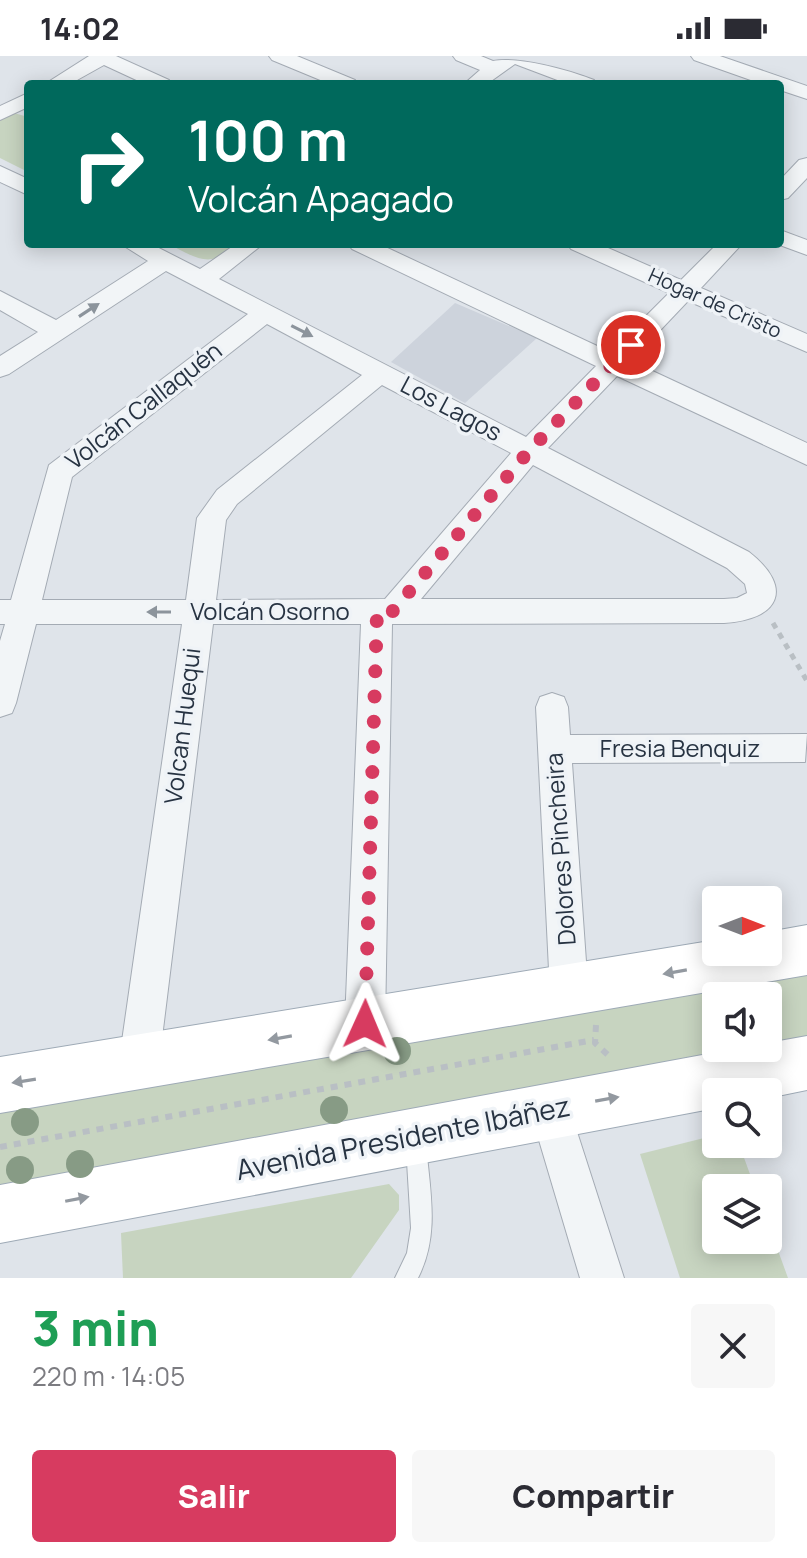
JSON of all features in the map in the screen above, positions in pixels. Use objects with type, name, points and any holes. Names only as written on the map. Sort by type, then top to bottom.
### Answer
[{"type":"main road","points":[[0,1085],[807,950]]},
{"type":"main road","name":"Avenida Presidente Ibáñez","points":[[0,1214],[807,1063]]},
{"type":"street","points":[[279,56],[338,80]]},
{"type":"street","points":[[463,56],[496,69]]},
{"type":"street","points":[[480,80],[513,56],[576,80]]},
{"type":"street","points":[[701,56],[770,80]]},
{"type":"street","points":[[62,80],[103,57],[153,80]]},
{"type":"street","points":[[784,85],[807,93]]},
{"type":"street","points":[[784,157],[807,166],[784,189]]},
{"type":"street","points":[[0,173],[24,186]]},
{"type":"street","points":[[784,239],[807,248]]},
{"type":"street","name":"Los Lagos","points":[[141,248],[738,560],[759,594]]},
{"type":"street","points":[[201,280],[245,248]]},
{"type":"street","points":[[368,248],[807,455]]},
{"type":"street","name":"Hogar de Cristo","points":[[588,248],[807,344]]},
{"type":"street","points":[[365,1024],[384,612],[529,451],[726,248]]},
{"type":"street","points":[[0,368],[165,261]]},
{"type":"street","points":[[0,299],[55,331]]},
{"type":"street","name":"Volcán Callaquén","points":[[0,703],[11,612],[55,480],[63,467],[266,313]]},
{"type":"street","name":"Volcan Huequi","points":[[139,1062],[212,518],[219,505],[382,372]]},
{"type":"street","name":"Volcán Osorno","points":[[11,612],[724,611],[743,610],[759,594]]},
{"type":"street","name":"Dolores Pincheira","points":[[552,707],[569,990]]},
{"type":"street","name":"Fresia Benquiz","points":[[555,749],[805,748]]},
{"type":"street","points":[[550,1110],[602,1278]]},
{"type":"lane","points":[[406,1278],[418,1255],[422,1228],[419,1163],[414,1136]]},
{"type":"path","points":[[759,594],[807,681]]},
{"type":"path","points":[[0,1147],[594,1040]]},
{"type":"shaded area","points":[[455,303],[537,338],[465,403],[391,362]]},
{"type":"green space","points":[[14,113],[24,116],[24,170],[0,158],[0,120]]},
{"type":"green space","points":[[177,248],[236,248],[214,259],[190,255]]},
{"type":"green space","points":[[807,962],[807,1045],[782,1050],[782,982],[702,982],[702,1062],[714,1062],[0,1192],[0,1100]]},
{"type":"green space","points":[[702,1138],[702,1158],[744,1158],[750,1174],[702,1174],[702,1254],[779,1254],[788,1278],[680,1278],[640,1154]]},
{"type":"green space","points":[[389,1184],[399,1195],[399,1210],[351,1278],[123,1278],[121,1233]]},
{"type":"route","points":[[365,1024],[377,612],[392,612],[529,451],[631,345]]}]
